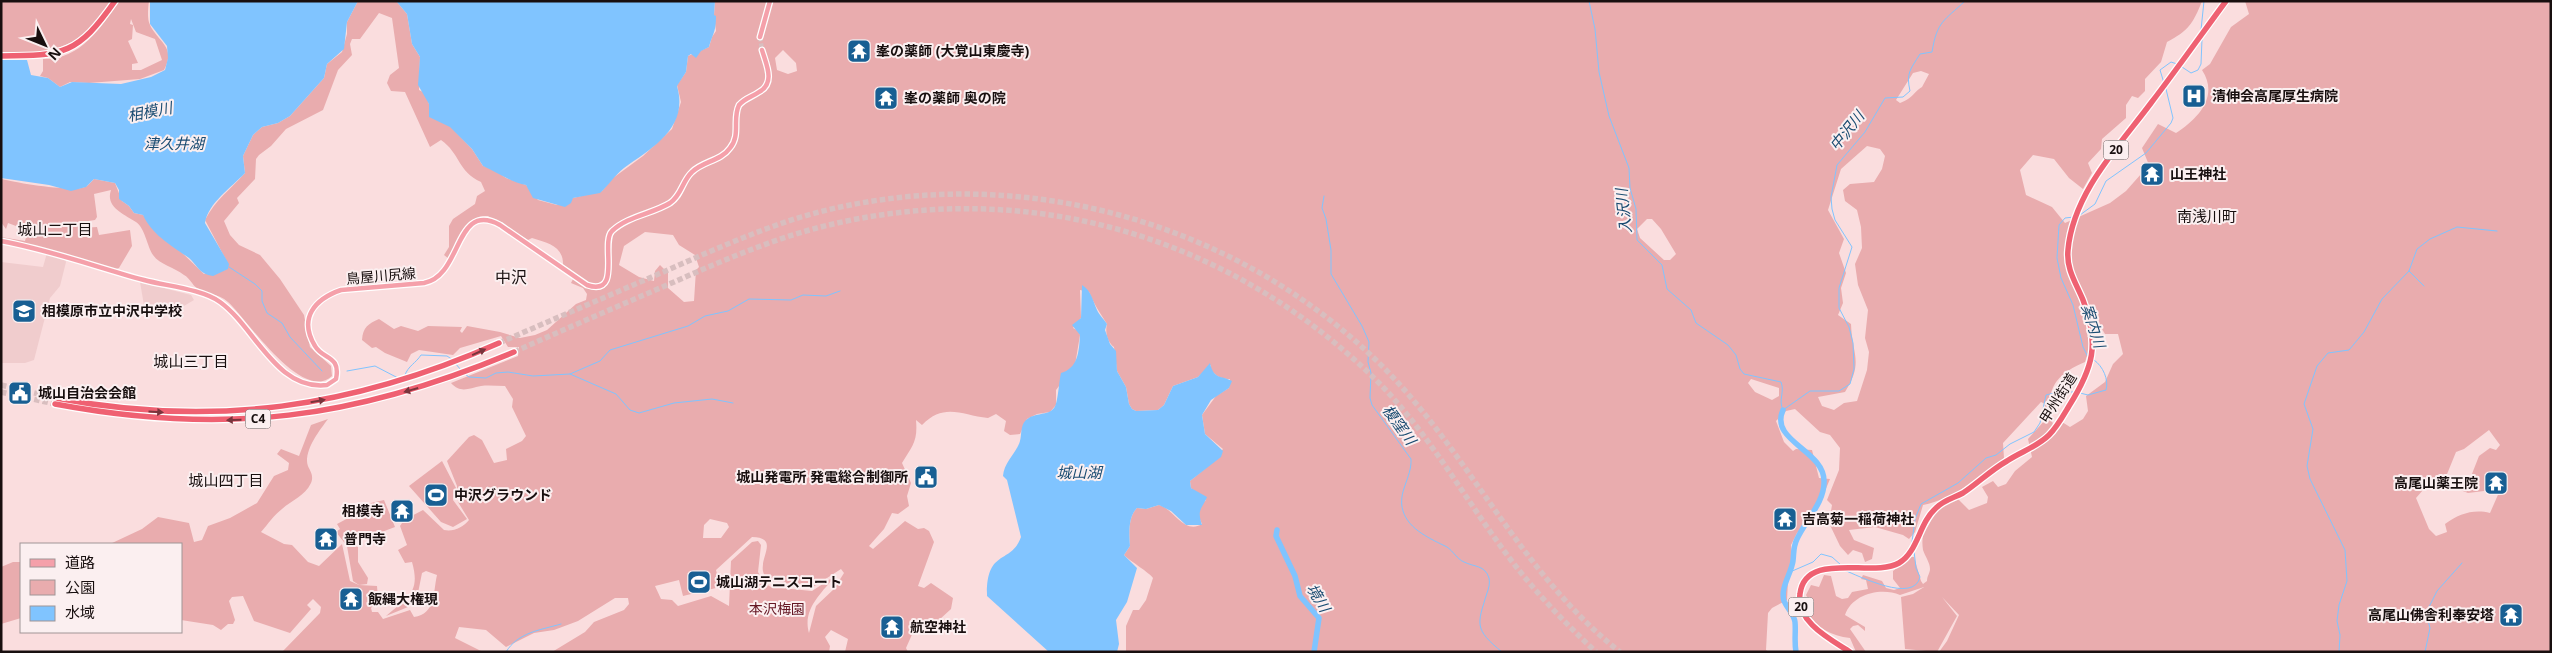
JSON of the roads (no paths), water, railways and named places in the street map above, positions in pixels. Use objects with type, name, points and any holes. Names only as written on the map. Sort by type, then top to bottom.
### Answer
[{"type":"highway","points":[[1,56],[48,56],[72,48],[91,34],[115,1]]},
{"type":"highway","name":"甲州街道","points":[[1850,652],[1811,624],[1804,614],[1799,599],[1802,585],[1808,577],[1820,570],[1890,567],[1902,561],[1911,549],[1924,522],[1938,506],[1966,491],[1992,470],[2050,435],[2076,396],[2092,358],[2093,339],[2088,314],[2068,262],[2069,241],[2074,223],[2097,176],[2226,1]]},
{"type":"highway","name":"C4","points":[[499,343],[447,365],[386,386],[319,401],[232,412],[150,411],[56,401],[163,419],[259,418],[347,406],[409,391],[457,375],[514,352]]},
{"type":"main road","points":[[760,37],[770,1]]},
{"type":"main road","name":"鳥屋川尻線","points":[[1,241],[44,249],[116,272],[213,298],[227,308],[268,355],[283,369],[306,384],[327,385],[335,380],[337,368],[331,358],[314,345],[308,321],[312,308],[331,294],[342,290],[414,284],[435,280],[448,266],[468,228],[480,219],[489,220],[500,225],[587,285],[595,287],[603,283],[608,275],[608,238],[611,232],[632,219],[673,201],[693,171],[723,155],[730,148],[736,134],[736,117],[739,105],[762,91],[768,82],[769,70],[762,50]]},
{"type":"water","name":"津久井湖","points":[[150,1],[358,1],[347,22],[344,49],[327,64],[324,78],[290,116],[278,123],[262,127],[253,135],[243,156],[245,173],[221,196],[207,216],[205,223],[229,264],[228,269],[213,276],[202,272],[189,258],[157,234],[143,215],[134,213],[129,206],[119,199],[119,190],[115,183],[94,179],[86,187],[71,191],[49,185],[1,178],[1,60],[27,60],[31,75],[48,78],[60,87],[72,82],[121,84],[151,77],[165,70],[168,58],[167,46],[150,24]]},
{"type":"water","points":[[396,1],[715,1],[714,15],[716,16],[716,21],[709,47],[701,51],[696,58],[691,54],[688,56],[686,72],[677,86],[678,113],[666,134],[657,144],[620,171],[600,193],[573,198],[571,203],[565,207],[533,198],[526,185],[520,184],[483,166],[472,149],[450,127],[429,117],[429,104],[418,85],[420,57],[412,44],[407,14]]},
{"type":"water","name":"城山湖","points":[[1082,285],[1090,293],[1098,312],[1107,324],[1105,330],[1110,344],[1116,351],[1117,371],[1126,387],[1129,404],[1132,409],[1136,411],[1158,410],[1164,405],[1173,386],[1198,377],[1210,363],[1216,375],[1232,381],[1229,388],[1211,400],[1202,415],[1205,434],[1223,451],[1221,457],[1190,481],[1191,488],[1207,497],[1200,513],[1202,525],[1186,525],[1171,511],[1159,505],[1146,509],[1137,508],[1132,516],[1129,531],[1130,546],[1124,555],[1137,568],[1127,602],[1116,620],[1119,644],[1117,652],[1049,652],[987,596],[990,570],[1000,559],[1017,546],[1021,537],[1007,480],[1003,476],[1004,471],[1021,438],[1024,422],[1033,416],[1048,412],[1054,408],[1061,373],[1067,371],[1074,363],[1079,347],[1080,335],[1072,325],[1081,318]]},
{"type":"waterway","name":"中沢川","points":[[1589,1],[1595,29],[1599,72],[1609,116],[1629,168],[1630,188],[1636,209],[1637,240],[1662,265],[1667,289],[1691,310],[1696,323],[1728,345],[1736,355],[1740,369],[1744,374],[1781,382],[1783,410],[1810,391],[1839,391],[1850,384],[1854,369],[1853,343],[1849,327],[1839,308],[1839,288],[1852,247],[1835,220],[1832,209],[1831,197],[1837,165],[1865,132],[1885,98],[1903,97],[1910,91],[1908,80],[1910,72],[1920,54],[1932,52],[1936,34],[1942,22],[1965,1]]},
{"type":"waterway","name":"案内川","points":[[2201,30],[2204,1]]},
{"type":"waterway","name":"案内川","points":[[2182,67],[2191,73],[2198,70],[2201,64],[2202,39]]},
{"type":"waterway","name":"案内川","points":[[2164,83],[2160,70],[2171,62],[2177,64]]},
{"type":"waterway","name":"案内川","points":[[2080,215],[2095,204],[2106,181],[2146,153],[2171,123],[2173,118],[2166,89]]},
{"type":"waterway","name":"榎窪川","points":[[1324,196],[1322,208],[1326,219],[1331,250],[1331,274],[1362,326],[1369,342],[1368,362],[1371,373],[1370,398],[1372,405],[1411,459],[1411,466],[1403,491],[1403,511],[1415,529],[1447,547],[1462,561],[1485,571],[1489,578],[1489,586],[1481,612],[1480,626],[1486,638],[1502,652]]},
{"type":"waterway","name":"案内川","points":[[2074,217],[2065,218],[2059,225],[2057,258],[2061,278],[2073,305],[2083,347],[2088,357]]},
{"type":"waterway","points":[[2339,652],[2340,635],[2337,621],[2339,605],[2347,581],[2345,550],[2310,479],[2307,466],[2313,429],[2304,404],[2317,366],[2328,353],[2349,350],[2364,332],[2382,299],[2409,271],[2417,249],[2430,239],[2457,227],[2497,231]]},
{"type":"waterway","points":[[229,267],[255,284],[262,291],[262,301],[267,313],[282,323],[290,337],[322,371]]},
{"type":"waterway","points":[[2409,271],[2424,286]]},
{"type":"waterway","points":[[465,374],[469,377],[486,378],[496,373],[508,372],[533,376],[570,374],[600,361],[610,350],[688,326],[705,316],[728,311],[749,299],[791,300],[803,295],[826,296],[840,291]]},
{"type":"waterway","points":[[405,375],[421,355],[447,356],[453,360]]},
{"type":"waterway","name":"案内川","points":[[2080,393],[2088,395],[2106,390],[2105,374],[2094,360]]},
{"type":"waterway","points":[[455,363],[461,370]]},
{"type":"waterway","points":[[347,371],[375,366],[398,378]]},
{"type":"waterway","points":[[570,374],[616,394],[630,410],[639,413],[674,403],[712,399],[733,403]]},
{"type":"waterway","name":"案内川","points":[[1912,542],[1915,519],[1921,504],[1958,483],[1986,458],[1996,455],[2010,444],[2034,432],[2040,423],[2046,395],[2058,392],[2076,392]]},
{"type":"waterway","name":"中沢川","points":[[1783,410],[1781,421],[1784,430],[1790,438],[1816,461],[1822,470],[1824,481],[1818,504],[1800,532],[1794,547],[1792,566],[1783,591],[1784,601],[1795,622],[1796,652]]},
{"type":"waterway","name":"境川","points":[[1277,530],[1276,536],[1295,576],[1300,596],[1319,618],[1314,652]]},
{"type":"waterway","name":"案内川","points":[[1844,570],[1885,586],[1908,588],[1916,585],[1920,577],[1916,568],[1914,551]]},
{"type":"waterway","name":"案内川","points":[[1790,572],[1813,562],[1821,554],[1832,557],[1841,565]]},
{"type":"waterway","points":[[2425,652],[2430,628],[2426,613],[2437,591],[2462,563]]},
{"type":"waterway","points":[[506,652],[511,645],[523,636],[561,624]]},
{"type":"tunnel","points":[[760,37],[762,50]]},
{"type":"tunnel","points":[[499,343],[768,228],[801,217],[879,200],[958,194],[1037,199],[1114,214],[1189,239],[1260,273],[1326,317],[1386,370],[1417,404],[1554,588],[1585,621],[1620,652]]},
{"type":"tunnel","points":[[514,352],[756,248],[806,231],[885,214],[963,209],[1040,214],[1115,229],[1188,254],[1257,289],[1322,333],[1382,386],[1399,405],[1416,425],[1515,566],[1548,604],[1596,652]]},
{"type":"tunnel","points":[[1,385],[56,398]]},
{"type":"tunnel","points":[[1,392],[55,404]]},
{"type":"place","name":"峯の薬師 (大覚山東慶寺)","points":[[859,51]]},
{"type":"place","name":"清伸会高尾厚生病院","points":[[2194,96]]},
{"type":"place","name":"峯の薬師 奥の院","points":[[886,98]]},
{"type":"place","name":"山王神社","points":[[2152,174]]},
{"type":"place","name":"相模原市立中沢中学校","points":[[24,311]]},
{"type":"place","name":"城山自治会会館","points":[[20,393]]},
{"type":"place","name":"城山発電所 発電総合制御所","points":[[926,477]]},
{"type":"place","name":"高尾山薬王院","points":[[2496,483]]},
{"type":"place","name":"中沢グラウンド","points":[[436,495]]},
{"type":"place","name":"相模寺","points":[[402,511]]},
{"type":"place","name":"吉高菊一稲荷神社","points":[[1785,519]]},
{"type":"place","name":"普門寺","points":[[326,539]]},
{"type":"place","name":"城山湖テニスコート","points":[[699,582]]},
{"type":"place","name":"飯縄大権現","points":[[351,599]]},
{"type":"place","name":"高尾山佛舎利奉安塔","points":[[2511,615]]},
{"type":"place","name":"航空神社","points":[[892,627]]},
{"type":"district","name":"南浅川町","points":[[2207,217]]},
{"type":"district","name":"城山二丁目","points":[[55,230]]},
{"type":"district","name":"中沢","points":[[511,277]]},
{"type":"district","name":"城山三丁目","points":[[191,362]]},
{"type":"district","name":"城山四丁目","points":[[226,481]]},
{"type":"water label","name":"相模川","points":[[150,112]]},
{"type":"water label","name":"入沢川","points":[[1624,211]]},
{"type":"park label","name":"本沢梅園","points":[[777,609]]}]
